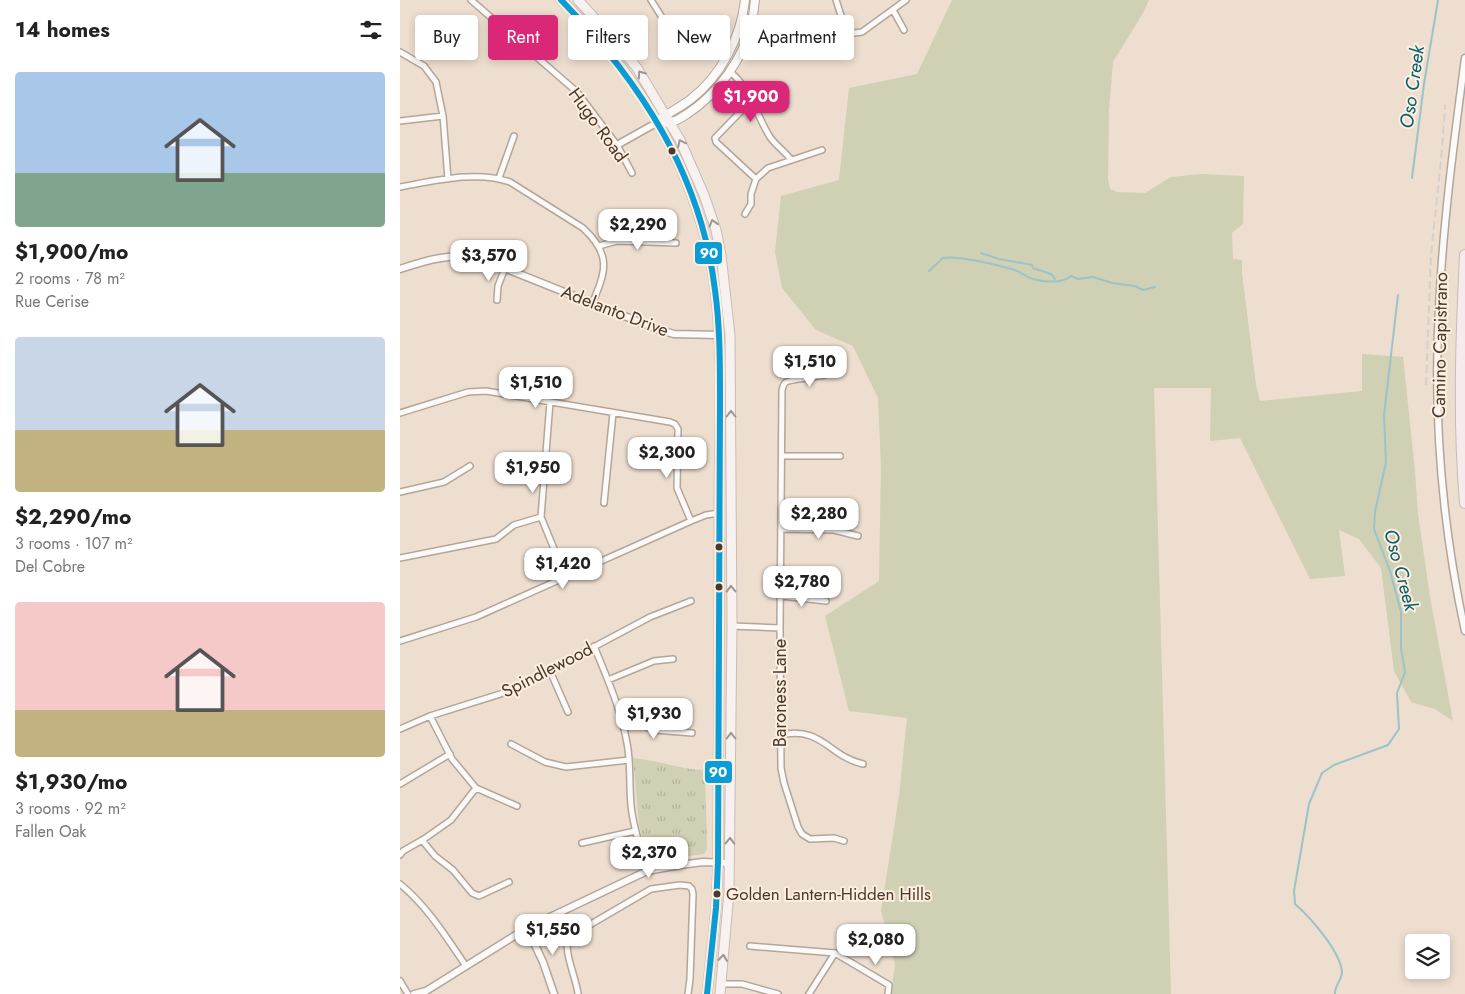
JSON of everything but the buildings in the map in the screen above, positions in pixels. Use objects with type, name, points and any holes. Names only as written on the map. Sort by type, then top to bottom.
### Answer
[{"type":"highway","points":[[1465,255],[1461,355],[1465,503]]},
{"type":"main road","points":[[578,0],[637,68],[668,119],[691,163],[718,238],[730,335],[732,626],[730,863],[720,994]]},
{"type":"main road","points":[[668,119],[703,88],[721,66],[738,33],[745,0]]},
{"type":"main road","points":[[658,122],[695,109],[718,87],[729,72],[742,48],[752,24],[754,0]]},
{"type":"main road","points":[[564,1],[611,53],[636,87],[658,122],[680,167],[699,218],[712,269],[717,312],[720,389],[718,862],[716,908],[707,994]]},
{"type":"main road","points":[[721,66],[729,72]]},
{"type":"main road","points":[[718,335],[725,325],[724,286]]},
{"type":"main road","points":[[718,335],[724,339],[726,346],[726,369],[731,382]]},
{"type":"main road","points":[[719,513],[725,500],[730,497]]},
{"type":"main road","points":[[719,513],[725,518],[726,522],[731,524]]},
{"type":"main road","points":[[719,613],[725,618],[726,623],[732,626]]},
{"type":"main road","points":[[719,644],[725,639],[732,626]]},
{"type":"street","name":"Hugo Road","points":[[471,0],[577,92],[617,144],[632,173]]},
{"type":"street","points":[[651,0],[660,15]]},
{"type":"street","points":[[836,0],[847,34],[862,32],[906,0]]},
{"type":"street","points":[[893,10],[904,30]]},
{"type":"street","points":[[400,52],[424,66],[436,82],[443,116],[448,179]]},
{"type":"street","name":"Camino Capistrano","points":[[1465,58],[1450,168],[1440,280],[1438,340],[1438,425],[1442,482],[1450,548],[1465,631]]},
{"type":"street","points":[[729,72],[739,79],[749,93],[751,101],[769,136],[776,145],[785,151],[791,160]]},
{"type":"street","points":[[751,101],[715,138],[716,142],[756,180]]},
{"type":"street","points":[[400,121],[443,116]]},
{"type":"street","points":[[617,144],[658,122]]},
{"type":"street","points":[[499,178],[514,136]]},
{"type":"street","points":[[745,214],[751,204],[751,194],[756,180],[768,168],[822,150]]},
{"type":"street","points":[[400,187],[424,182],[486,176],[510,182],[583,228],[599,246],[603,256],[604,269],[601,283],[592,304]]},
{"type":"street","points":[[599,246],[617,241],[676,243]]},
{"type":"street","name":"Adelanto Drive","points":[[400,269],[434,258],[454,256],[479,258],[657,329],[674,334],[718,335]]},
{"type":"street","points":[[497,300],[498,286],[505,268]]},
{"type":"street","name":"Baroness Lane","points":[[826,375],[789,380],[784,384],[782,403],[780,735],[782,778],[799,831],[810,839],[832,838],[844,841]]},
{"type":"street","points":[[400,412],[468,392],[486,391],[670,422],[675,424],[678,429],[677,488],[691,521]]},
{"type":"street","points":[[550,402],[541,517],[566,578]]},
{"type":"street","points":[[604,503],[613,413]]},
{"type":"street","points":[[782,456],[840,456]]},
{"type":"street","points":[[400,492],[444,482],[470,466]]},
{"type":"street","points":[[400,641],[476,618],[691,521],[706,515],[719,513]]},
{"type":"street","points":[[400,558],[496,539],[514,524],[541,517]]},
{"type":"street","points":[[781,529],[834,530],[858,536]]},
{"type":"street","points":[[781,596],[826,601]]},
{"type":"street","name":"Spindlewood","points":[[400,729],[430,716],[513,690],[650,617],[691,601]]},
{"type":"street","points":[[732,626],[780,628]]},
{"type":"street","points":[[594,646],[621,718],[629,760],[631,806],[635,831],[647,871]]},
{"type":"street","points":[[608,680],[654,661],[672,659]]},
{"type":"street","points":[[550,670],[568,712]]},
{"type":"street","points":[[430,716],[450,754],[476,788],[517,806]]},
{"type":"street","points":[[621,718],[655,730],[692,733]]},
{"type":"street","points":[[780,735],[792,732],[812,736],[824,741],[844,758],[863,764]]},
{"type":"street","points":[[511,744],[545,762],[566,767],[629,760]]},
{"type":"street","points":[[400,784],[450,754]]},
{"type":"street","points":[[400,855],[403,851],[451,820],[476,788]]},
{"type":"street","points":[[582,843],[635,831]]},
{"type":"street","points":[[422,840],[435,856],[453,870],[472,894],[479,896],[509,882]]},
{"type":"street","points":[[414,994],[426,991],[526,928],[647,871],[680,865],[730,863]]},
{"type":"street","points":[[400,884],[415,897],[434,919],[466,966]]},
{"type":"street","points":[[578,994],[567,945],[569,937],[651,889],[680,885],[689,886],[693,894],[688,994]]},
{"type":"street","points":[[526,928],[543,962],[554,994]]},
{"type":"street","points":[[750,946],[835,953],[889,985],[888,994]]},
{"type":"street","points":[[810,994],[835,953]]},
{"type":"street","points":[[400,981],[408,994]]},
{"type":"street","points":[[721,984],[742,984],[778,994]]},
{"type":"green space","points":[[952,0],[1149,0],[1113,62],[1109,110],[1108,179],[1110,189],[1117,192],[1145,193],[1171,177],[1201,174],[1244,176],[1243,224],[1232,233],[1233,259],[1242,260],[1256,385],[1260,401],[1362,391],[1362,354],[1403,357],[1418,514],[1430,597],[1453,721],[1435,709],[1411,702],[1394,671],[1381,568],[1359,539],[1339,530],[1345,576],[1310,579],[1240,438],[1210,441],[1211,388],[1154,388],[1171,994],[891,994],[895,964],[881,911],[899,796],[907,718],[849,711],[825,616],[879,581],[881,466],[878,398],[853,346],[816,330],[782,288],[775,252],[781,196],[839,180],[849,88],[917,74]]},
{"type":"green space","points":[[633,758],[705,770],[707,849],[704,854],[663,859],[645,848],[639,825]]},
{"type":"waterway","name":"Oso Creek","points":[[1412,178],[1424,84],[1438,0]]},
{"type":"waterway","points":[[981,253],[999,259],[1032,265],[1033,268],[1051,274],[1055,279]]},
{"type":"waterway","points":[[929,271],[943,258],[950,257],[1012,269],[1030,278],[1040,280],[1057,281],[1071,276],[1078,279],[1093,277],[1112,283],[1135,286],[1143,290],[1155,287]]},
{"type":"waterway","name":"Oso Creek","points":[[1335,994],[1342,975],[1340,964],[1324,935],[1295,904],[1294,891],[1309,804],[1322,773],[1334,765],[1388,745],[1399,729],[1397,693],[1405,672],[1401,648],[1401,612],[1390,571],[1374,529],[1375,512],[1386,462],[1384,415],[1398,295]]},
{"type":"railway","points":[[1426,385],[1431,255],[1445,105]]},
{"type":"transit line","name":"90","points":[[561,0],[616,63],[641,97],[662,132],[681,169],[696,207],[708,248],[715,290],[720,372],[718,862],[716,908],[707,994]]},
{"type":"place","name":"Golden Lantern-Hidden Hills","points":[[717,894]]}]
